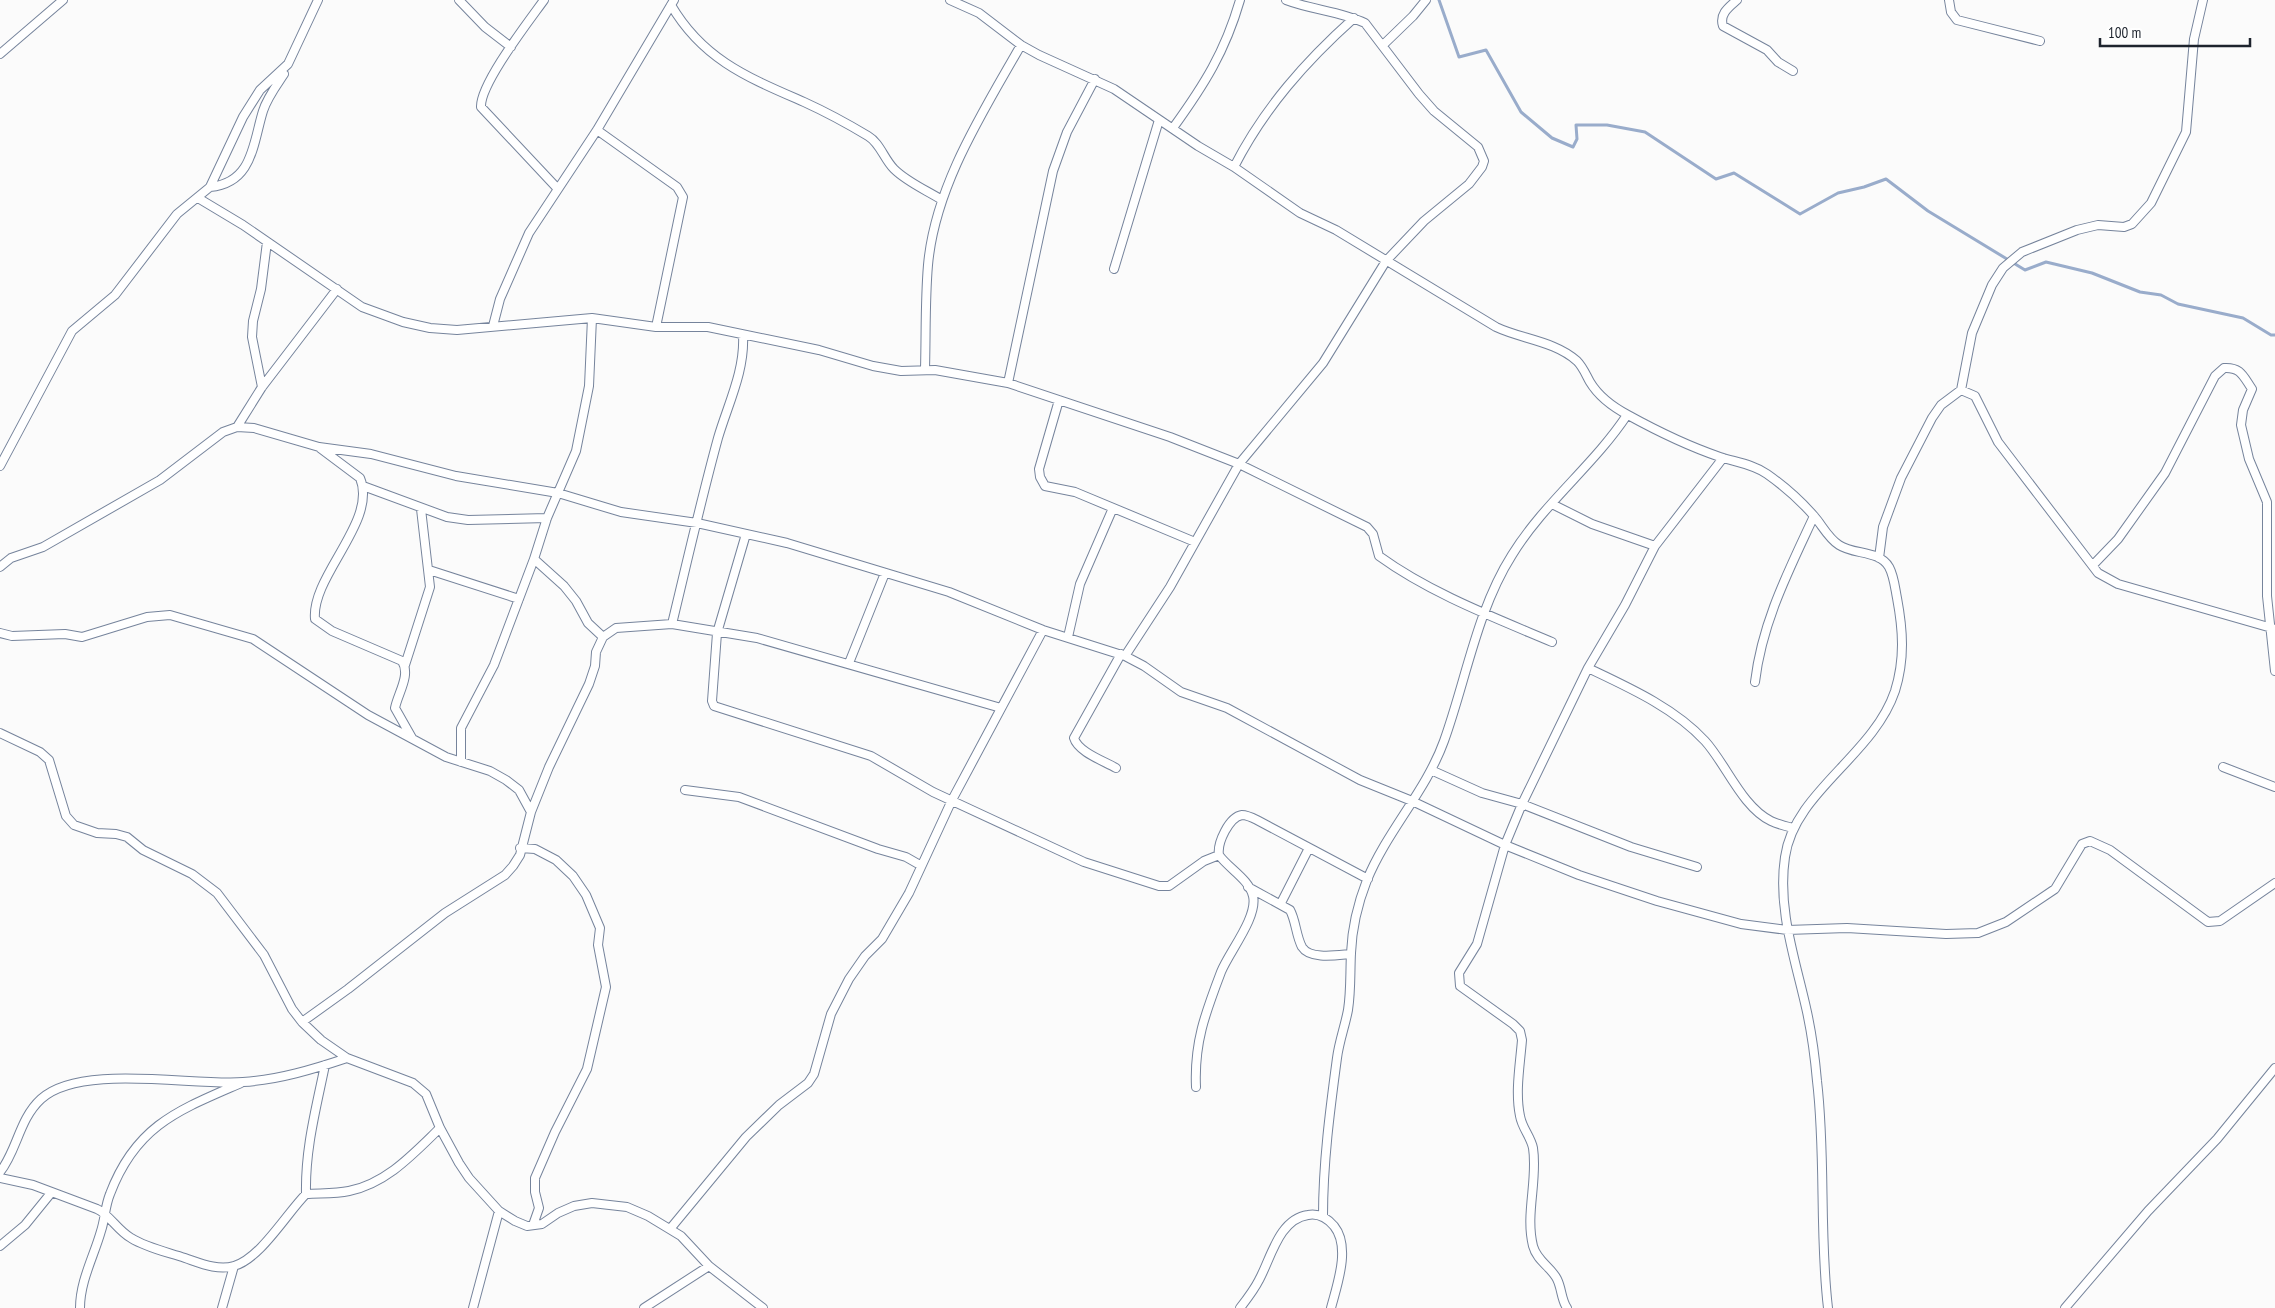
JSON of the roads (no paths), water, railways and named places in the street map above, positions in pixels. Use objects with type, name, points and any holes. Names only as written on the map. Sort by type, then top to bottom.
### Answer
[{"type":"street","points":[[0,54],[63,0]]},
{"type":"street","points":[[0,466],[72,331],[115,295],[178,214],[210,187],[260,90],[288,64],[318,0]]},
{"type":"street","points":[[459,0],[485,27],[511,47]]},
{"type":"street","points":[[544,0],[511,47],[482,96],[481,107],[556,188]]},
{"type":"street","points":[[950,0],[979,13],[1021,45],[1121,93],[1300,213],[1336,230],[1496,327],[1565,353],[1583,368],[1600,396],[1627,415],[1723,458],[1762,471],[1797,498],[1835,542],[1850,550],[1879,558],[1888,564],[1892,572],[1902,621],[1902,654],[1896,687],[1889,707],[1878,726],[1861,748],[1811,802],[1792,828],[1785,856],[1781,892],[1787,930],[1808,1016],[1818,1083],[1823,1153],[1822,1250],[1828,1308]]},
{"type":"street","points":[[1173,128],[1218,59],[1229,37],[1240,0]]},
{"type":"street","points":[[1116,768],[1075,743],[1074,738],[1123,655],[1170,587],[1239,464],[1323,363],[1386,262],[1424,221],[1477,176],[1484,160],[1478,147],[1434,111],[1419,94],[1365,23],[1354,18],[1306,8],[1286,0]]},
{"type":"street","points":[[1383,45],[1413,16],[1426,0]]},
{"type":"street","points":[[1737,0],[1724,12],[1721,20],[1723,26],[1768,50],[1778,62],[1792,71]]},
{"type":"street","points":[[1949,0],[1951,12],[1957,20],[2040,41]]},
{"type":"street","points":[[1879,558],[1883,527],[1901,478],[1932,418],[1941,405],[1961,390],[1972,333],[1992,285],[2003,268],[2022,252],[2077,230],[2098,225],[2124,227],[2132,224],[2150,203],[2186,132],[2194,39],[2203,0]]},
{"type":"street","points":[[493,326],[500,299],[523,244],[556,188],[596,130],[672,3],[690,34],[717,58],[741,74],[806,103],[870,138],[894,169],[908,180],[942,200]]},
{"type":"street","points":[[1234,167],[1260,122],[1281,92],[1328,41],[1354,18]]},
{"type":"street","points":[[925,369],[928,264],[942,200],[969,137],[1021,45]]},
{"type":"street","points":[[210,187],[228,184],[246,162],[255,148],[263,111],[284,74]]},
{"type":"street","points":[[1008,383],[1053,172],[1066,132],[1095,79]]},
{"type":"street","points":[[1114,270],[1159,120]]},
{"type":"street","points":[[596,130],[678,187],[683,197],[656,327]]},
{"type":"street","points":[[198,198],[267,242],[362,307],[402,322],[445,330],[592,318],[656,327],[708,327],[819,350],[873,366],[901,371],[925,369],[1008,383],[1170,437],[1239,464],[1367,527],[1373,534],[1379,556],[1401,571],[1485,614],[1552,642]]},
{"type":"street","points":[[262,387],[252,337],[253,321],[261,289],[267,242]]},
{"type":"street","points":[[237,427],[262,387],[337,289]]},
{"type":"street","points":[[461,762],[461,728],[494,665],[534,559],[546,518],[569,470],[582,425],[588,386],[592,318]]},
{"type":"street","points":[[672,624],[718,440],[740,369],[744,350],[743,335]]},
{"type":"street","points":[[2093,565],[2118,539],[2165,474],[2215,376],[2224,368],[2231,368],[2245,375],[2252,389],[2243,410],[2241,424],[2249,459],[2267,502],[2267,596],[2273,629],[2275,671]]},
{"type":"street","points":[[1961,390],[1976,396],[1998,442],[2098,573],[2118,584],[2273,629]]},
{"type":"street","points":[[1059,400],[1039,469],[1042,481],[1050,488],[1066,489],[1195,542]]},
{"type":"street","points":[[1323,1216],[1328,1139],[1337,1056],[1348,1010],[1351,954],[1356,916],[1368,879],[1380,852],[1431,770],[1444,741],[1485,614],[1496,584],[1512,555],[1552,504],[1615,433],[1627,415]]},
{"type":"street","points":[[0,567],[11,558],[43,546],[160,480],[223,432],[237,427],[254,428],[319,447],[371,454],[456,476],[558,493],[621,512],[697,523],[787,543],[949,592],[1043,630],[1123,655],[1144,666],[1181,692],[1227,708],[1360,780],[1412,801],[1505,845],[1579,875],[1657,901],[1741,924],[1787,930],[1847,928],[1962,935],[1991,930],[2055,889],[2082,844],[2090,841],[2110,850],[2208,922],[2220,921],[2275,883]]},
{"type":"street","points":[[319,447],[360,478],[363,486],[358,513],[345,547],[327,578],[316,603],[315,619],[332,631],[393,656],[402,661],[405,666]]},
{"type":"street","points":[[1567,1308],[1562,1300],[1558,1281],[1540,1261],[1533,1247],[1531,1219],[1534,1190],[1533,1146],[1522,1126],[1520,1114],[1522,1040],[1520,1031],[1460,986],[1459,973],[1477,944],[1505,845],[1522,804],[1588,668],[1625,605],[1655,546],[1723,458]]},
{"type":"street","points":[[363,486],[447,517],[468,520],[546,518]]},
{"type":"street","points":[[1552,504],[1592,524],[1655,546]]},
{"type":"street","points":[[1068,637],[1080,584],[1112,508]]},
{"type":"street","points":[[413,740],[395,708],[403,681],[405,666],[430,587],[421,509]]},
{"type":"street","points":[[1755,682],[1758,656],[1766,627],[1814,516]]},
{"type":"street","points":[[746,534],[717,633],[712,701],[714,706],[871,756],[952,800],[1084,862],[1159,886],[1168,886],[1204,861],[1219,855]]},
{"type":"street","points":[[534,559],[564,586],[576,601],[588,623],[603,637]]},
{"type":"street","points":[[429,570],[519,599]]},
{"type":"street","points":[[850,663],[885,573]]},
{"type":"street","points":[[0,633],[12,636],[65,634],[82,637],[155,616],[184,617],[253,639],[348,704],[446,757],[490,771],[514,785],[526,800],[531,812]]},
{"type":"street","points":[[302,1022],[348,989],[444,913],[505,875],[520,855],[520,848],[531,812],[589,684],[595,666],[596,652],[603,637],[616,628],[672,624],[717,633],[757,638],[850,663],[1001,708]]},
{"type":"street","points":[[670,1229],[746,1137],[779,1106],[808,1083],[814,1074],[826,1030],[842,992],[854,969],[882,939],[909,892],[952,800],[1043,630]]},
{"type":"street","points":[[1588,668],[1628,687],[1686,723],[1706,742],[1756,809],[1770,820],[1792,828]]},
{"type":"street","points":[[0,733],[40,752],[49,760],[53,768],[66,816],[74,825],[97,833],[127,837],[143,850],[192,874],[217,893],[264,956],[292,1009],[302,1022],[321,1040],[347,1058],[414,1083],[426,1094],[440,1128],[468,1178],[499,1211],[514,1222],[533,1225],[542,1224],[558,1213],[574,1206],[592,1203],[627,1207],[670,1229],[694,1247],[709,1266],[763,1308]]},
{"type":"street","points":[[2222,767],[2275,787]]},
{"type":"street","points":[[1431,770],[1482,793],[1522,804],[1631,847],[1697,867]]},
{"type":"street","points":[[685,790],[739,797],[878,849],[906,857],[920,865]]},
{"type":"street","points":[[1196,1087],[1195,1059],[1199,1034],[1225,962],[1250,915],[1252,894],[1248,886],[1219,855],[1219,843],[1235,818],[1242,815],[1270,825],[1368,879]]},
{"type":"street","points":[[520,848],[535,849],[556,860],[572,876],[586,895],[600,928],[598,945],[606,988],[587,1069],[554,1132],[535,1178],[535,1192],[539,1208],[533,1225]]},
{"type":"street","points":[[1281,903],[1309,848]]},
{"type":"street","points":[[1248,886],[1281,903],[1290,910],[1303,947],[1308,952],[1314,954],[1351,954]]},
{"type":"street","points":[[0,1172],[22,1125],[36,1104],[47,1094],[62,1087],[131,1077],[243,1082],[291,1074],[347,1058]]},
{"type":"street","points":[[0,1178],[33,1185],[105,1212],[121,1232],[148,1246],[205,1264],[234,1266],[245,1260],[278,1230],[306,1194],[305,1167],[309,1136],[325,1065]]},
{"type":"street","points":[[2065,1308],[2148,1211],[2217,1139],[2275,1068]]},
{"type":"street","points":[[80,1308],[83,1285],[102,1230],[109,1195],[123,1166],[148,1133],[190,1104],[243,1082]]},
{"type":"street","points":[[306,1194],[348,1191],[376,1182],[395,1170],[440,1128]]},
{"type":"street","points":[[0,1246],[25,1226],[51,1192]]},
{"type":"street","points":[[473,1308],[499,1211]]},
{"type":"street","points":[[1240,1308],[1260,1279],[1281,1236],[1289,1226],[1304,1216],[1316,1214],[1323,1216],[1335,1227],[1341,1240],[1342,1258],[1331,1308]]},
{"type":"street","points":[[222,1308],[234,1266]]},
{"type":"street","points":[[644,1308],[709,1266]]},
{"type":"waterway","points":[[1439,0],[1459,57],[1486,50],[1521,112],[1552,138],[1573,147],[1577,139],[1576,125],[1607,125],[1645,132],[1716,179],[1734,173],[1800,214],[1838,193],[1864,187],[1886,179],[1928,211],[2025,270],[2046,262],[2092,273],[2140,292],[2161,295],[2178,304],[2243,318],[2271,335],[2275,335]]}]
